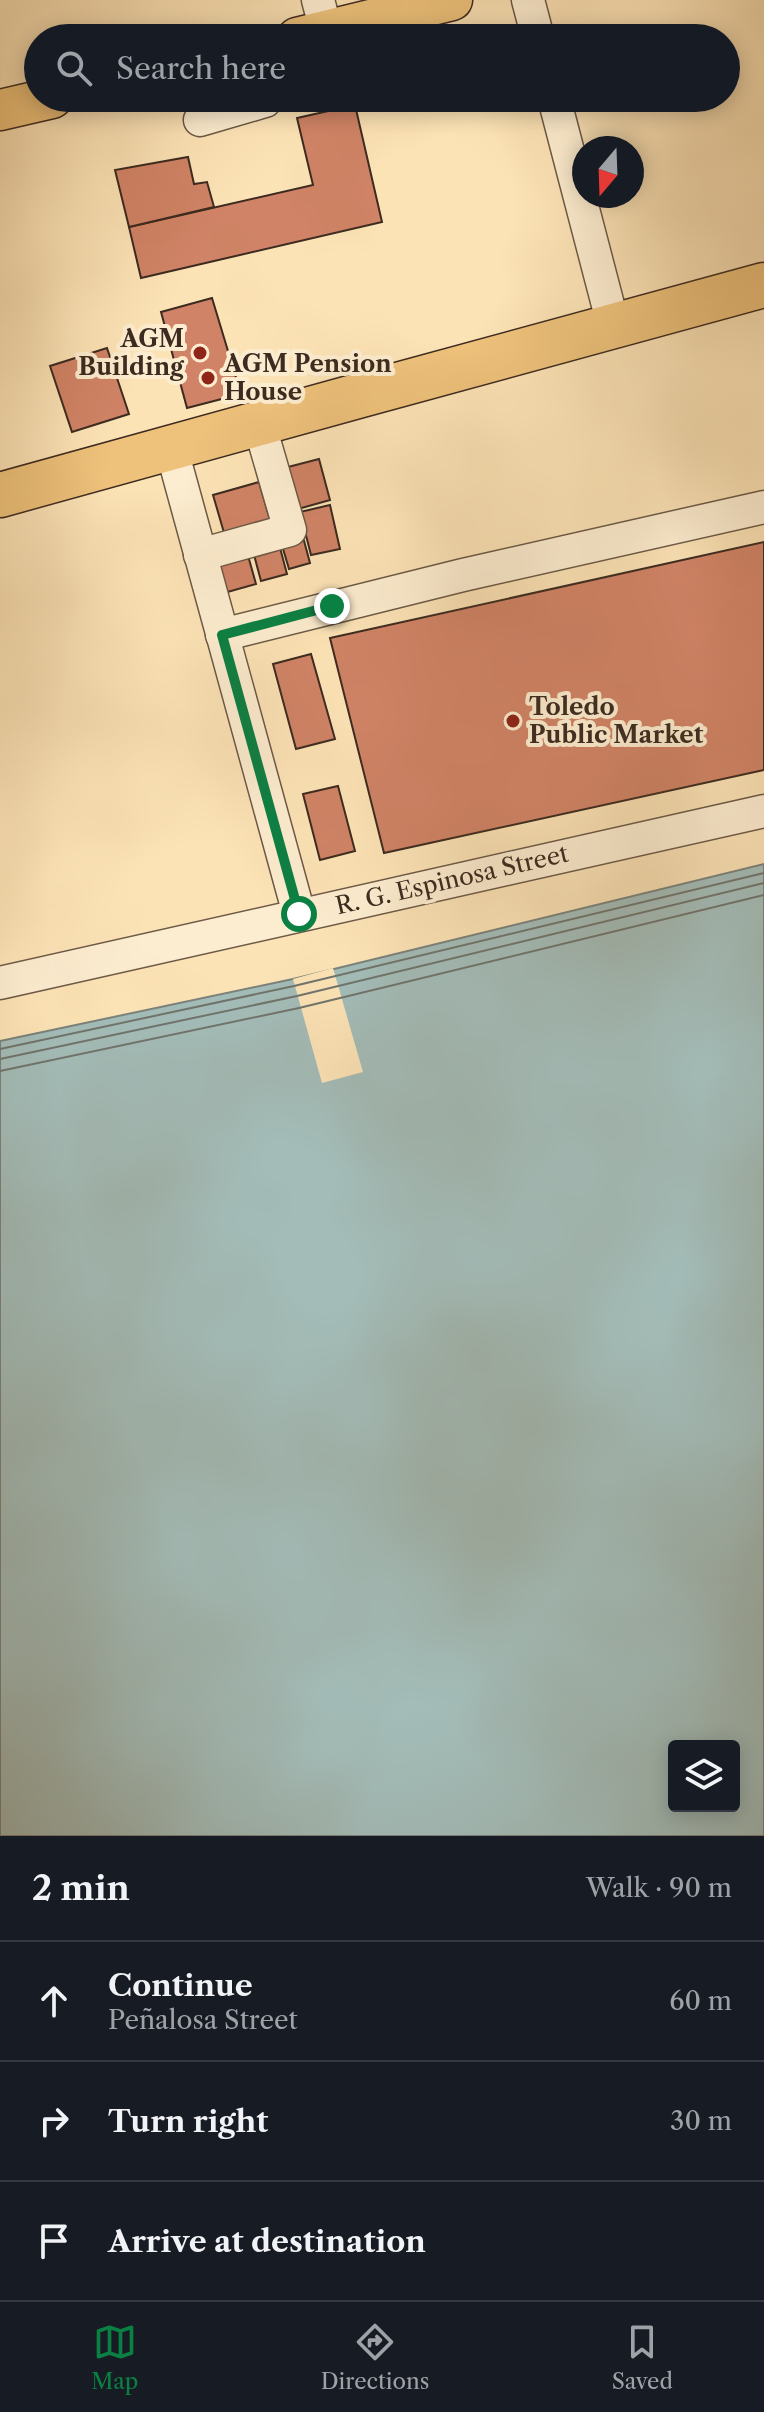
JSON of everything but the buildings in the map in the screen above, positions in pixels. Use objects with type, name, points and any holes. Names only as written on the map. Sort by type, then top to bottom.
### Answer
[{"type":"highway","points":[[0,495],[764,285]]},
{"type":"main road","points":[[314,23],[452,0]]},
{"type":"main road","points":[[0,110],[24,104]]},
{"type":"street","points":[[528,0],[534,24]]},
{"type":"street","points":[[200,120],[227,112]]},
{"type":"street","points":[[558,112],[614,328]]},
{"type":"street","points":[[200,555],[290,530],[259,423]]},
{"type":"street","points":[[171,447],[299,914]]},
{"type":"street","points":[[222,635],[433,582],[764,507]]},
{"type":"street","name":"R. G. Espinosa Street","points":[[0,983],[764,811]]},
{"type":"water","points":[[764,864],[764,1836],[0,1836],[0,1041],[293,979]]},
{"type":"pier","points":[[333,968],[363,1072],[322,1083],[293,979]]},
{"type":"place","name":"AGM Building","points":[[200,353]]},
{"type":"place","name":"AGM Pension House","points":[[208,378]]},
{"type":"place","name":"Toledo Public Market","points":[[513,721]]},
{"type":"route","points":[[299,914],[222,635],[332,606]]}]
